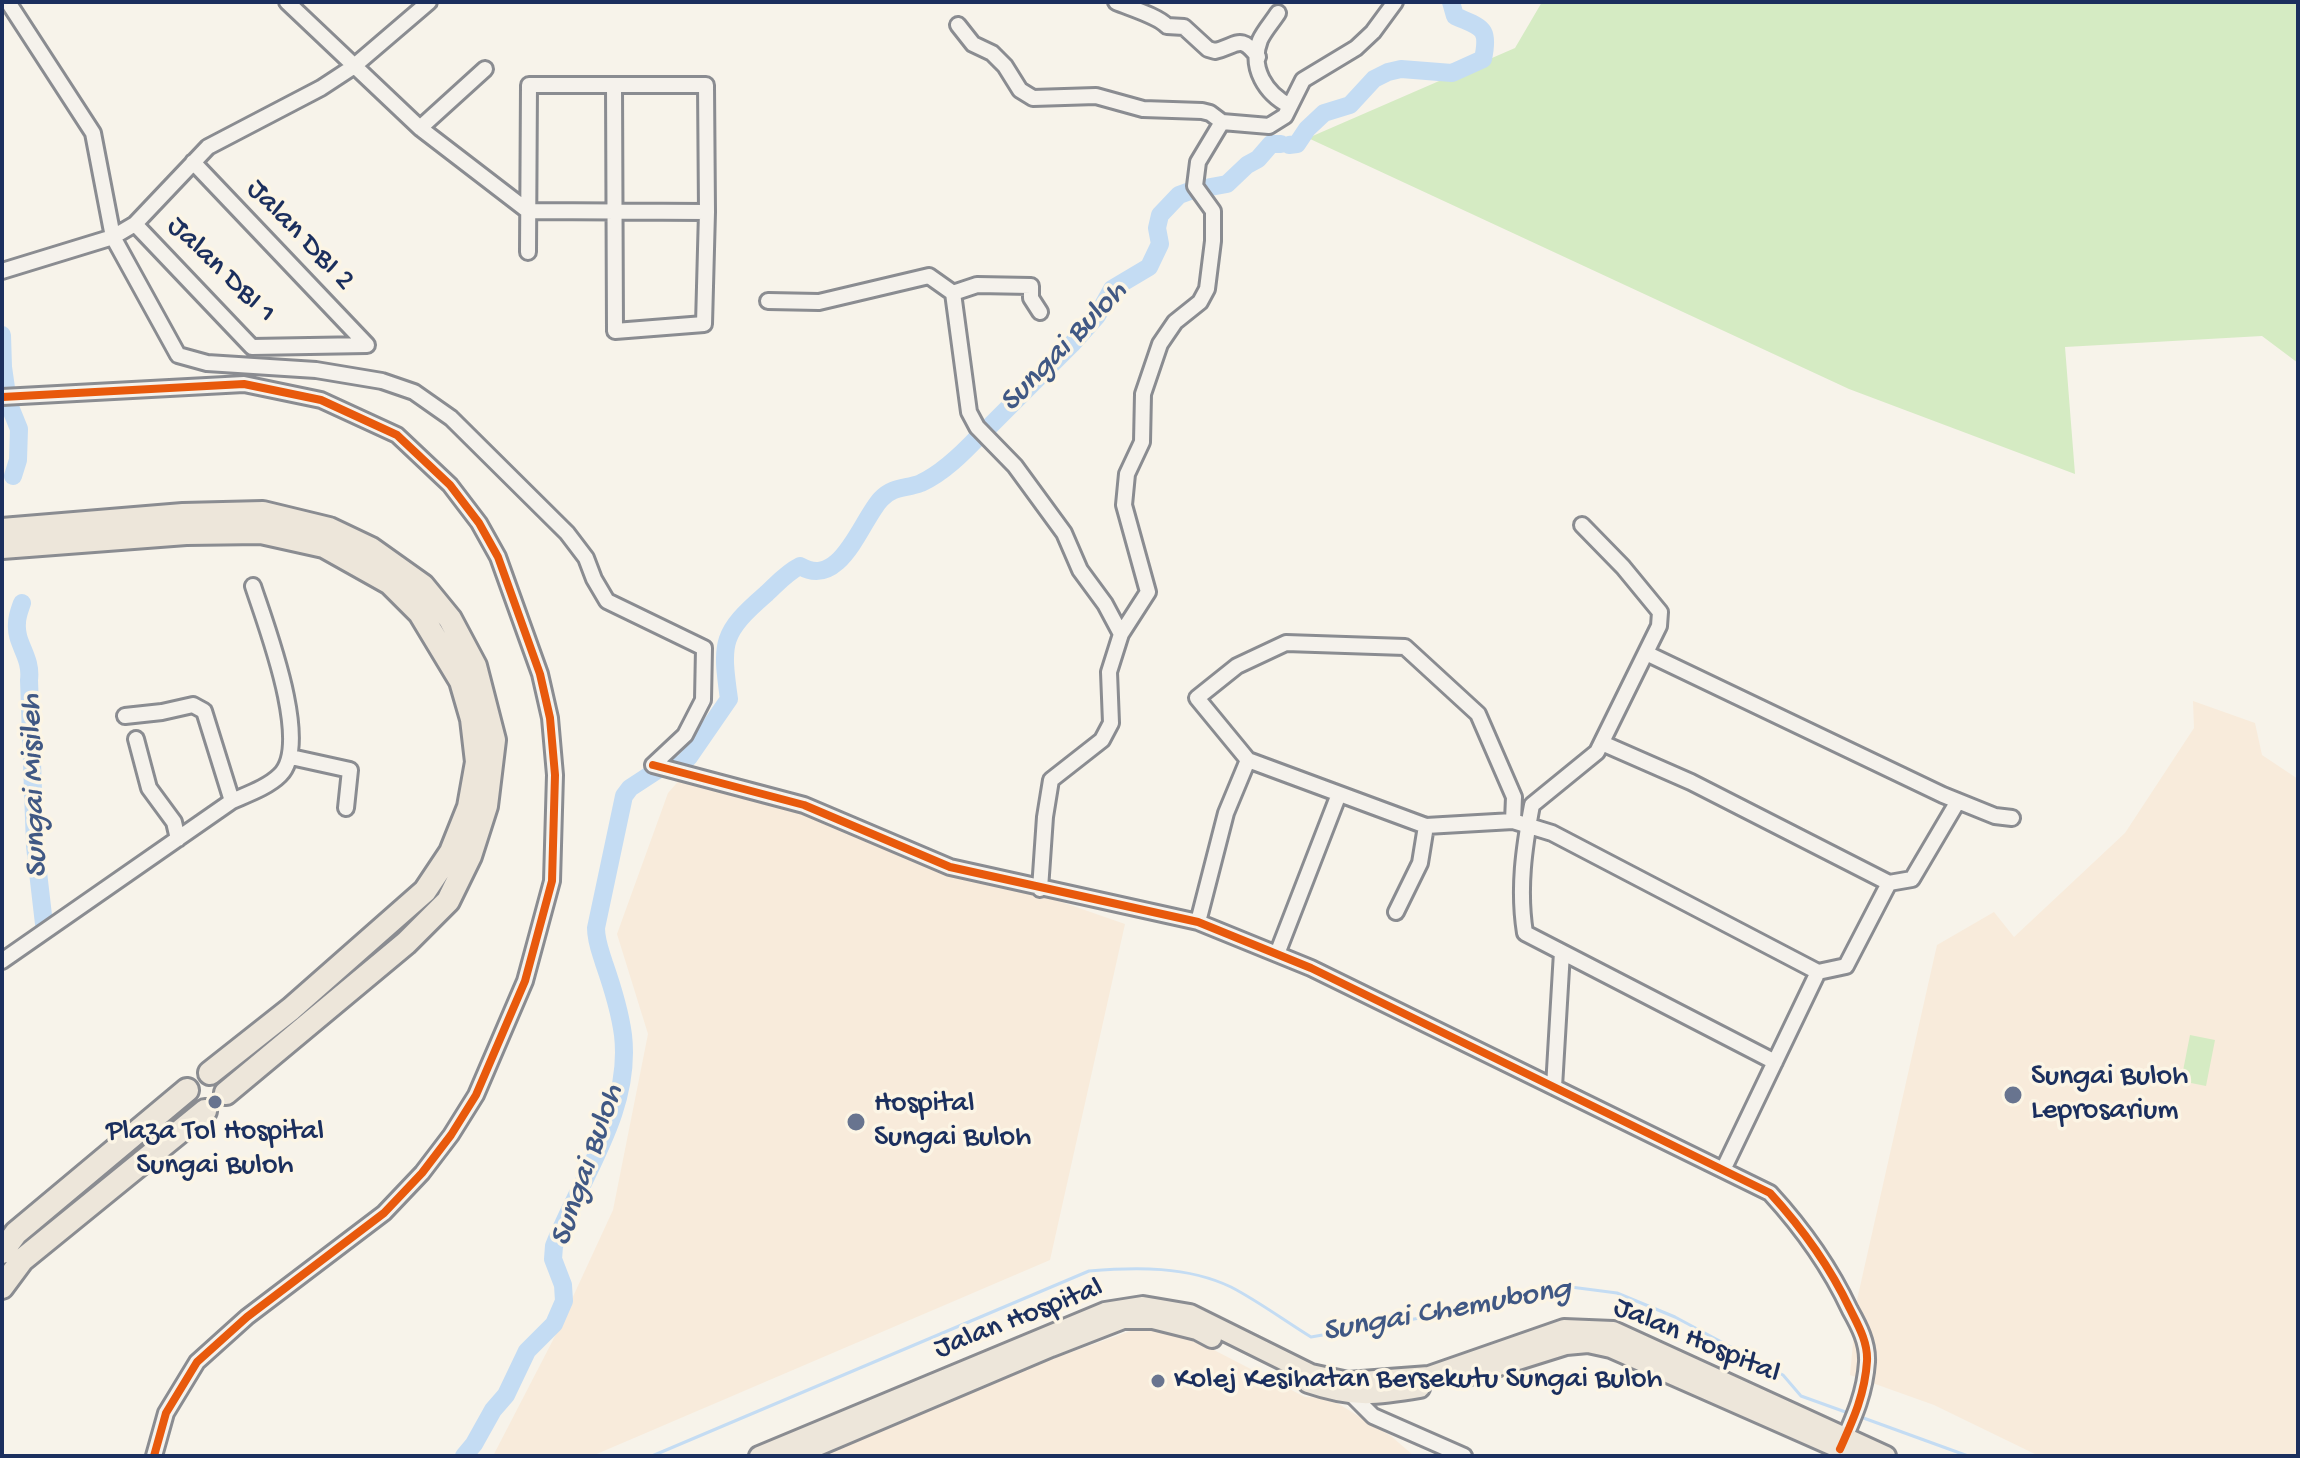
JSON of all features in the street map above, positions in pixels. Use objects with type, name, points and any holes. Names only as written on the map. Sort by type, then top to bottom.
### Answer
[{"type":"highway","points":[[210,1073],[291,1009],[425,891],[451,852],[469,807],[477,762],[472,719],[461,681],[420,613],[390,583],[324,546],[262,523]]},
{"type":"highway","points":[[2,550],[56,535],[185,524],[262,523],[329,529],[371,549],[423,586],[450,619],[475,666],[494,740],[486,806],[470,856],[448,901],[406,943],[226,1093]]},
{"type":"highway","points":[[2,528],[56,535]]},
{"type":"highway","points":[[2,1252],[16,1233],[187,1090]]},
{"type":"highway","points":[[2,1287],[22,1260],[205,1111]]},
{"type":"highway","points":[[87,1174],[103,1195]]},
{"type":"main road","name":"Jalan Hospital","points":[[759,1456],[1091,1317],[1143,1306],[1190,1314],[1311,1374],[1350,1388]]},
{"type":"main road","name":"Jalan Hospital","points":[[794,1456],[1123,1319],[1153,1319],[1197,1330],[1290,1377],[1337,1393],[1350,1388],[1429,1376],[1564,1329],[1613,1331],[1848,1443],[1886,1456]]},
{"type":"street","points":[[8,2],[93,133],[113,237],[178,355],[207,363],[316,370],[382,381],[414,392],[451,418],[567,533],[586,558],[607,601],[704,648],[703,700],[685,735],[653,765],[804,805],[950,867],[1198,922],[1311,968],[1770,1193],[1801,1227],[1831,1270],[1865,1341],[1867,1361],[1861,1402],[1848,1443]]},
{"type":"street","points":[[2,271],[113,237],[135,224],[208,147],[321,88],[353,67],[429,2]]},
{"type":"street","points":[[1116,2],[1161,19],[1167,26],[1184,27],[1208,49],[1215,51],[1231,43],[1241,43],[1249,45],[1258,57]]},
{"type":"street","points":[[958,25],[973,44],[992,53],[1005,66],[1020,90],[1033,98],[1096,96],[1143,109],[1202,111],[1222,122],[1269,126],[1285,116],[1303,80],[1356,48],[1373,32],[1395,2]]},
{"type":"street","points":[[290,3],[353,67],[420,128],[528,211],[707,212]]},
{"type":"street","points":[[1278,13],[1260,41],[1260,78],[1277,99],[1290,106]]},
{"type":"street","points":[[420,128],[485,69]]},
{"type":"street","points":[[528,252],[529,85],[614,85],[706,85],[704,324],[615,331],[614,85]]},
{"type":"street","points":[[1040,889],[1051,780],[1102,740],[1111,723],[1109,672],[1121,634],[1148,592],[1124,505],[1127,474],[1142,442],[1143,394],[1160,344],[1175,322],[1200,302],[1207,289],[1213,211],[1195,186],[1198,162],[1222,122]]},
{"type":"street","name":"Jalan DBI 2","points":[[193,162],[367,345]]},
{"type":"street","name":"Jalan DBI 1","points":[[135,224],[252,347],[367,345]]},
{"type":"street","points":[[768,301],[819,302],[929,276],[953,293],[969,412],[977,427],[1015,466],[1064,533],[1080,570],[1105,604],[1121,634]]},
{"type":"street","points":[[953,293],[977,285],[1031,286],[1031,298],[1040,312]]},
{"type":"street","points":[[2,397],[244,384],[321,400],[397,435],[450,485],[479,523],[498,557],[540,674],[550,718],[555,775],[552,881],[525,981],[476,1095],[432,1160],[384,1213],[247,1317],[197,1362],[166,1413],[154,1456]]},
{"type":"street","points":[[1582,525],[1623,567],[1660,612],[1659,626],[1597,752],[1532,805],[1520,903],[1525,933],[1775,1062]]},
{"type":"street","points":[[2,961],[232,801],[282,774],[291,757],[287,699],[280,666],[253,586]]},
{"type":"street","points":[[1513,821],[1514,797],[1478,714],[1405,647],[1286,643],[1237,666],[1197,698],[1248,760],[1426,826],[1513,821],[1529,824],[1552,833],[1818,972],[1846,966],[1889,883]]},
{"type":"street","points":[[1646,653],[1849,752],[1995,816],[2012,818]]},
{"type":"street","points":[[125,716],[193,705],[199,707],[204,711],[232,801]]},
{"type":"street","points":[[136,739],[149,788],[174,822],[178,839]]},
{"type":"street","points":[[1602,743],[1691,782],[1889,883],[1912,879],[1958,801]]},
{"type":"street","points":[[291,757],[350,770],[346,808]]},
{"type":"street","points":[[1198,922],[1226,813],[1248,760]]},
{"type":"street","points":[[1277,954],[1339,794]]},
{"type":"street","points":[[1396,912],[1420,863],[1426,826]]},
{"type":"street","points":[[1554,1087],[1562,952]]},
{"type":"street","points":[[1723,1170],[1818,972]]},
{"type":"street","points":[[1350,1388],[1373,1416],[1464,1456]]},
{"type":"shaded area","name":"Sungai Buloh Leprosarium","points":[[2193,701],[2255,723],[2262,755],[2298,779],[2298,1456],[2039,1456],[1934,1405],[1850,1375],[1857,1300],[1937,945],[1994,912],[2014,937],[2125,833],[2194,728]]},
{"type":"shaded area","name":"Hospital Sungai Buloh","points":[[683,776],[742,791],[1125,924],[1050,1260],[592,1456],[493,1456],[553,1340],[613,1210],[648,1034],[617,934],[668,793]]},
{"type":"shaded area","name":"Kolej Kesihatan Bersekutu Sungai Buloh","points":[[1139,1328],[1181,1333],[1305,1397],[1329,1398],[1391,1436],[1414,1456],[822,1456],[1035,1365]]},
{"type":"green space","points":[[1542,2],[2298,2],[2298,363],[2262,336],[2065,347],[2075,474],[1849,389],[1308,138],[1515,48]]},
{"type":"green space","points":[[2190,1035],[2215,1040],[2206,1086],[2181,1081]]},
{"type":"waterway","name":"Sungai Buloh","points":[[1289,145],[1297,144],[1324,113],[1350,105],[1374,79],[1388,72],[1401,69],[1452,73],[1483,59],[1484,34],[1477,26],[1455,16],[1451,2]]},
{"type":"waterway","name":"Sungai Buloh","points":[[1205,188],[1227,184],[1271,144],[1281,144]]},
{"type":"waterway","name":"Sungai Buloh","points":[[987,429],[1072,344],[1097,316],[1112,289],[1149,267],[1160,244],[1157,228],[1160,215],[1179,195],[1190,191]]},
{"type":"waterway","name":"Sungai Misileh","points":[[2,335],[8,402],[19,429],[18,460],[13,476]]},
{"type":"waterway","name":"Sungai Buloh","points":[[672,765],[682,764],[689,757],[729,699],[725,651],[732,629],[751,607],[800,566],[814,571],[827,569],[838,561],[881,499],[895,490],[921,483],[937,474],[979,436]]},
{"type":"waterway","name":"Sungai Misileh","points":[[22,603],[17,630],[29,672],[35,846],[44,924]]},
{"type":"waterway","name":"Sungai Buloh","points":[[464,1456],[506,1395],[527,1351],[554,1324],[564,1301],[563,1285],[553,1259],[554,1246],[612,1118],[624,1063],[620,1017],[598,946],[596,928],[624,796],[630,788],[656,771]]},
{"type":"waterway","name":"Sungai Chemubong","points":[[652,1456],[1089,1271],[1125,1269],[1179,1272],[1214,1280],[1231,1287],[1311,1337],[1460,1311],[1563,1286],[1617,1293],[1675,1317],[1783,1375],[1801,1396],[1851,1414]]},
{"type":"waterway","name":"Sungai Chemubong","points":[[1858,1416],[1968,1456]]},
{"type":"cycle path","points":[[2,397],[244,384],[321,400],[397,435],[450,485],[479,523],[498,557],[540,674],[550,718],[555,775],[552,881],[525,981],[476,1095],[422,1173],[384,1213],[247,1317],[197,1362],[166,1413],[154,1456]]},
{"type":"cycle path","points":[[653,765],[804,805],[950,867],[1198,922],[1311,968],[1770,1193],[1824,1262],[1864,1340],[1867,1354],[1864,1385],[1840,1449]]},
{"type":"place","name":"Sungai Buloh Leprosarium","points":[[2013,1095]]},
{"type":"place","name":"Plaza Tol Hospital Sungai Buloh","points":[[215,1102]]},
{"type":"place","name":"Hospital Sungai Buloh","points":[[856,1122]]},
{"type":"place","name":"Kolej Kesihatan Bersekutu Sungai Buloh","points":[[1158,1381]]}]
